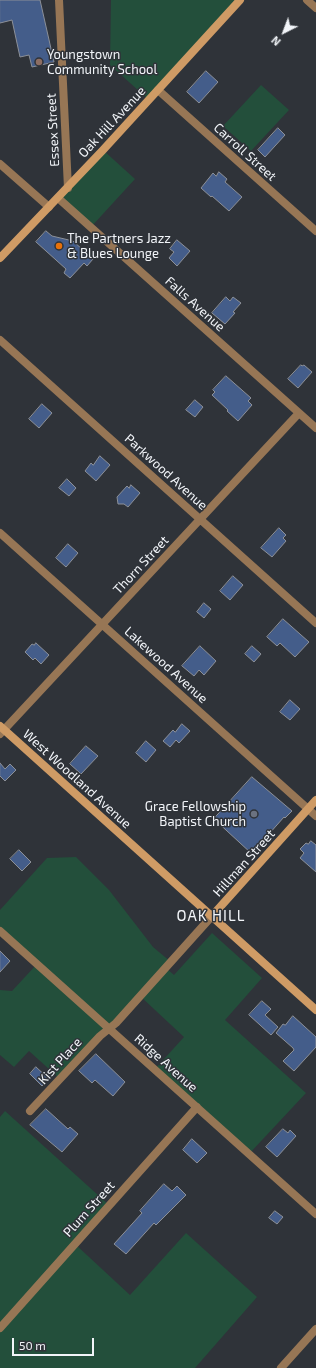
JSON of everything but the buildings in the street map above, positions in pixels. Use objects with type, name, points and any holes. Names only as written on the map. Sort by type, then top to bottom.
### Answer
[{"type":"street","name":"Essex Street","points":[[59,0],[68,188]]},
{"type":"street","name":"Oak Hill Avenue","points":[[0,258],[68,188],[240,0]]},
{"type":"street","points":[[307,0],[316,8]]},
{"type":"street","name":"Carroll Street","points":[[158,90],[316,231]]},
{"type":"street","points":[[0,164],[49,207]]},
{"type":"street","name":"Falls Avenue","points":[[58,198],[316,428]]},
{"type":"street","name":"Parkwood Avenue","points":[[0,340],[316,623]]},
{"type":"street","name":"Thorn Street","points":[[1,730],[299,413]]},
{"type":"street","name":"Lakewood Avenue","points":[[0,533],[316,816]]},
{"type":"street","name":"West Woodland Avenue","points":[[1,730],[316,1010]]},
{"type":"street","name":"Hillman Street","points":[[108,1028],[116,1023],[316,800]]},
{"type":"street","name":"Ridge Avenue","points":[[0,931],[316,1214]]},
{"type":"street","name":"Kist Place","points":[[30,1111],[108,1028]]},
{"type":"street","name":"Plum Street","points":[[0,1328],[197,1107]]},
{"type":"street","points":[[282,1368],[316,1329]]},
{"type":"green space","points":[[111,0],[240,0],[149,100],[110,65]]},
{"type":"green space","points":[[261,85],[289,110],[251,151],[223,126]]},
{"type":"green space","points":[[103,150],[135,179],[91,227],[58,198]]},
{"type":"green space","points":[[76,857],[109,890],[153,947],[171,962],[166,968],[174,975],[212,933],[262,978],[225,1020],[306,1093],[249,1154],[155,1069],[184,1037],[140,996],[60,1079],[29,1051],[14,1067],[0,1055],[0,990],[12,991],[37,964],[0,931],[0,910],[47,858]]},
{"type":"green space","points":[[5,1111],[109,1205],[75,1244],[130,1295],[186,1233],[257,1297],[195,1368],[0,1368],[0,1117]]},
{"type":"place","name":"Youngstown Community School","points":[[39,62]]},
{"type":"place","name":"The Partners Jazz & Blues Lounge","points":[[59,246]]},
{"type":"place","name":"Grace Fellowship Baptist Church","points":[[254,814]]},
{"type":"district","name":"OAK HILL","points":[[211,916]]}]
